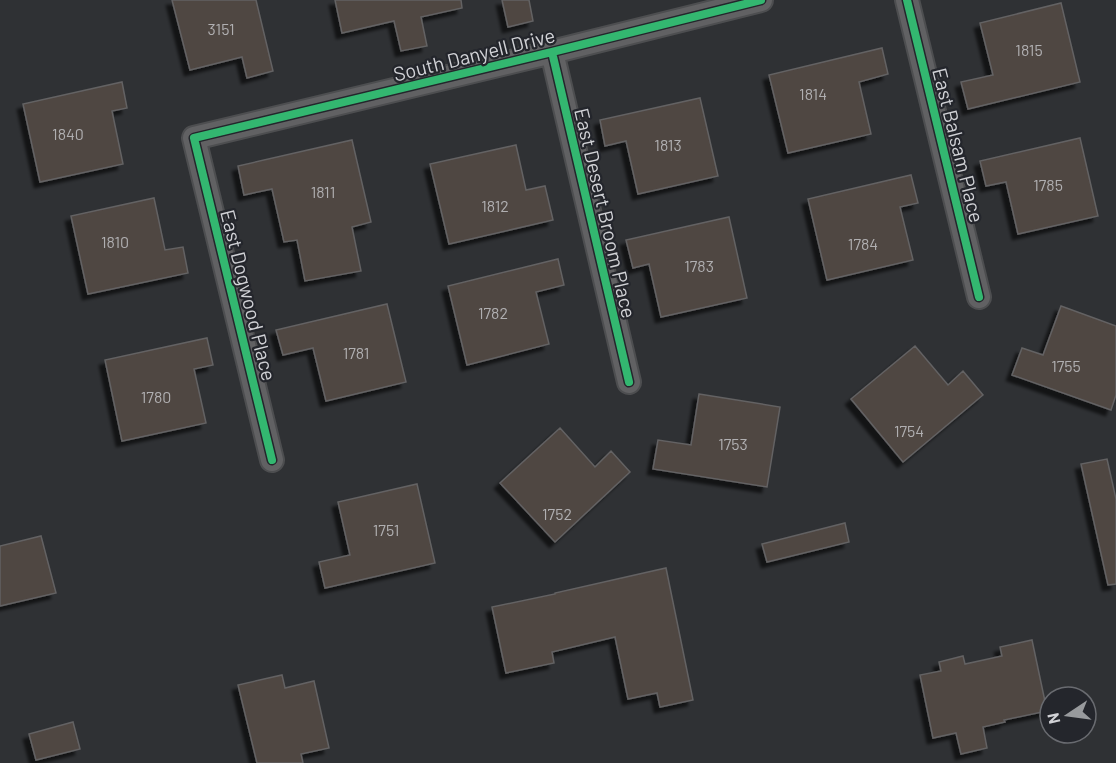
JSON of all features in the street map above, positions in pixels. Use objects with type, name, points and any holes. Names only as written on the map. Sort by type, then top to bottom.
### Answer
[{"type":"street","name":"East Balsam Place","points":[[907,0],[979,297]]},
{"type":"street","name":"South Danyell Drive","points":[[194,138],[552,52],[705,7],[751,1]]},
{"type":"street","name":"East Desert Broom Place","points":[[552,52],[628,382]]},
{"type":"street","name":"East Dogwood Place","points":[[194,138],[272,460]]},
{"type":"building","points":[[172,0],[256,0],[273,71],[247,78],[242,57],[190,70]]},
{"type":"building","points":[[335,0],[461,0],[462,8],[421,17],[427,46],[401,51],[394,21],[342,33]]},
{"type":"building","points":[[502,0],[529,0],[533,21],[508,27]]},
{"type":"building","points":[[1061,3],[1080,82],[968,109],[961,82],[993,75],[980,23]]},
{"type":"building","points":[[882,48],[888,74],[859,82],[871,134],[788,153],[769,75]]},
{"type":"building","points":[[122,82],[127,108],[112,111],[123,164],[40,182],[23,104]]},
{"type":"building","points":[[700,98],[718,176],[638,194],[626,141],[605,146],[600,120]]},
{"type":"building","points":[[1080,138],[1098,216],[1018,234],[1006,182],[986,186],[980,161]]},
{"type":"building","points":[[352,140],[371,222],[352,227],[361,271],[305,281],[297,240],[284,242],[272,189],[244,195],[238,166]]},
{"type":"building","points":[[516,145],[526,190],[545,186],[553,220],[449,244],[430,164]]},
{"type":"building","points":[[911,175],[918,203],[900,207],[913,260],[827,280],[808,199]]},
{"type":"building","points":[[154,198],[165,250],[183,247],[188,273],[88,294],[71,216]]},
{"type":"building","points":[[729,217],[747,298],[661,317],[649,264],[633,268],[626,240]]},
{"type":"building","points":[[558,259],[564,285],[536,292],[549,344],[467,365],[448,286]]},
{"type":"building","points":[[387,304],[406,382],[326,401],[313,348],[283,355],[276,330]]},
{"type":"building","points":[[1061,306],[1116,326],[1116,395],[1111,410],[1012,375],[1022,348],[1043,355]]},
{"type":"building","points":[[207,338],[213,365],[194,369],[206,423],[122,441],[105,360]]},
{"type":"building","points":[[915,346],[948,385],[963,371],[983,395],[903,462],[851,399]]},
{"type":"building","points":[[699,394],[780,407],[767,487],[653,469],[658,440],[691,445]]},
{"type":"building","points":[[560,428],[595,467],[611,451],[630,472],[555,542],[500,483]]},
{"type":"building","points":[[1107,459],[1116,499],[1116,584],[1108,585],[1081,464]]},
{"type":"building","points":[[417,484],[435,563],[325,588],[319,562],[350,555],[338,502]]},
{"type":"building","points":[[845,523],[849,542],[767,562],[762,544]]},
{"type":"building","points":[[41,536],[56,593],[0,606],[0,546]]},
{"type":"building","points":[[666,568],[693,700],[660,707],[657,693],[628,699],[615,637],[552,652],[554,663],[506,673],[492,607]]},
{"type":"building","points":[[1032,640],[1042,685],[1038,685],[1038,713],[983,727],[987,748],[961,754],[956,733],[933,738],[920,675],[941,671],[939,662],[963,656],[965,664],[1002,656],[1000,647]]},
{"type":"building","points":[[282,675],[285,688],[314,681],[329,748],[301,754],[303,763],[257,763],[238,685]]},
{"type":"building","points":[[73,722],[80,749],[36,760],[29,734]]},
{"type":"cycle path","points":[[272,460],[194,138],[761,0]]},
{"type":"cycle path","points":[[907,0],[979,297]]},
{"type":"cycle path","points":[[552,52],[629,382]]}]
